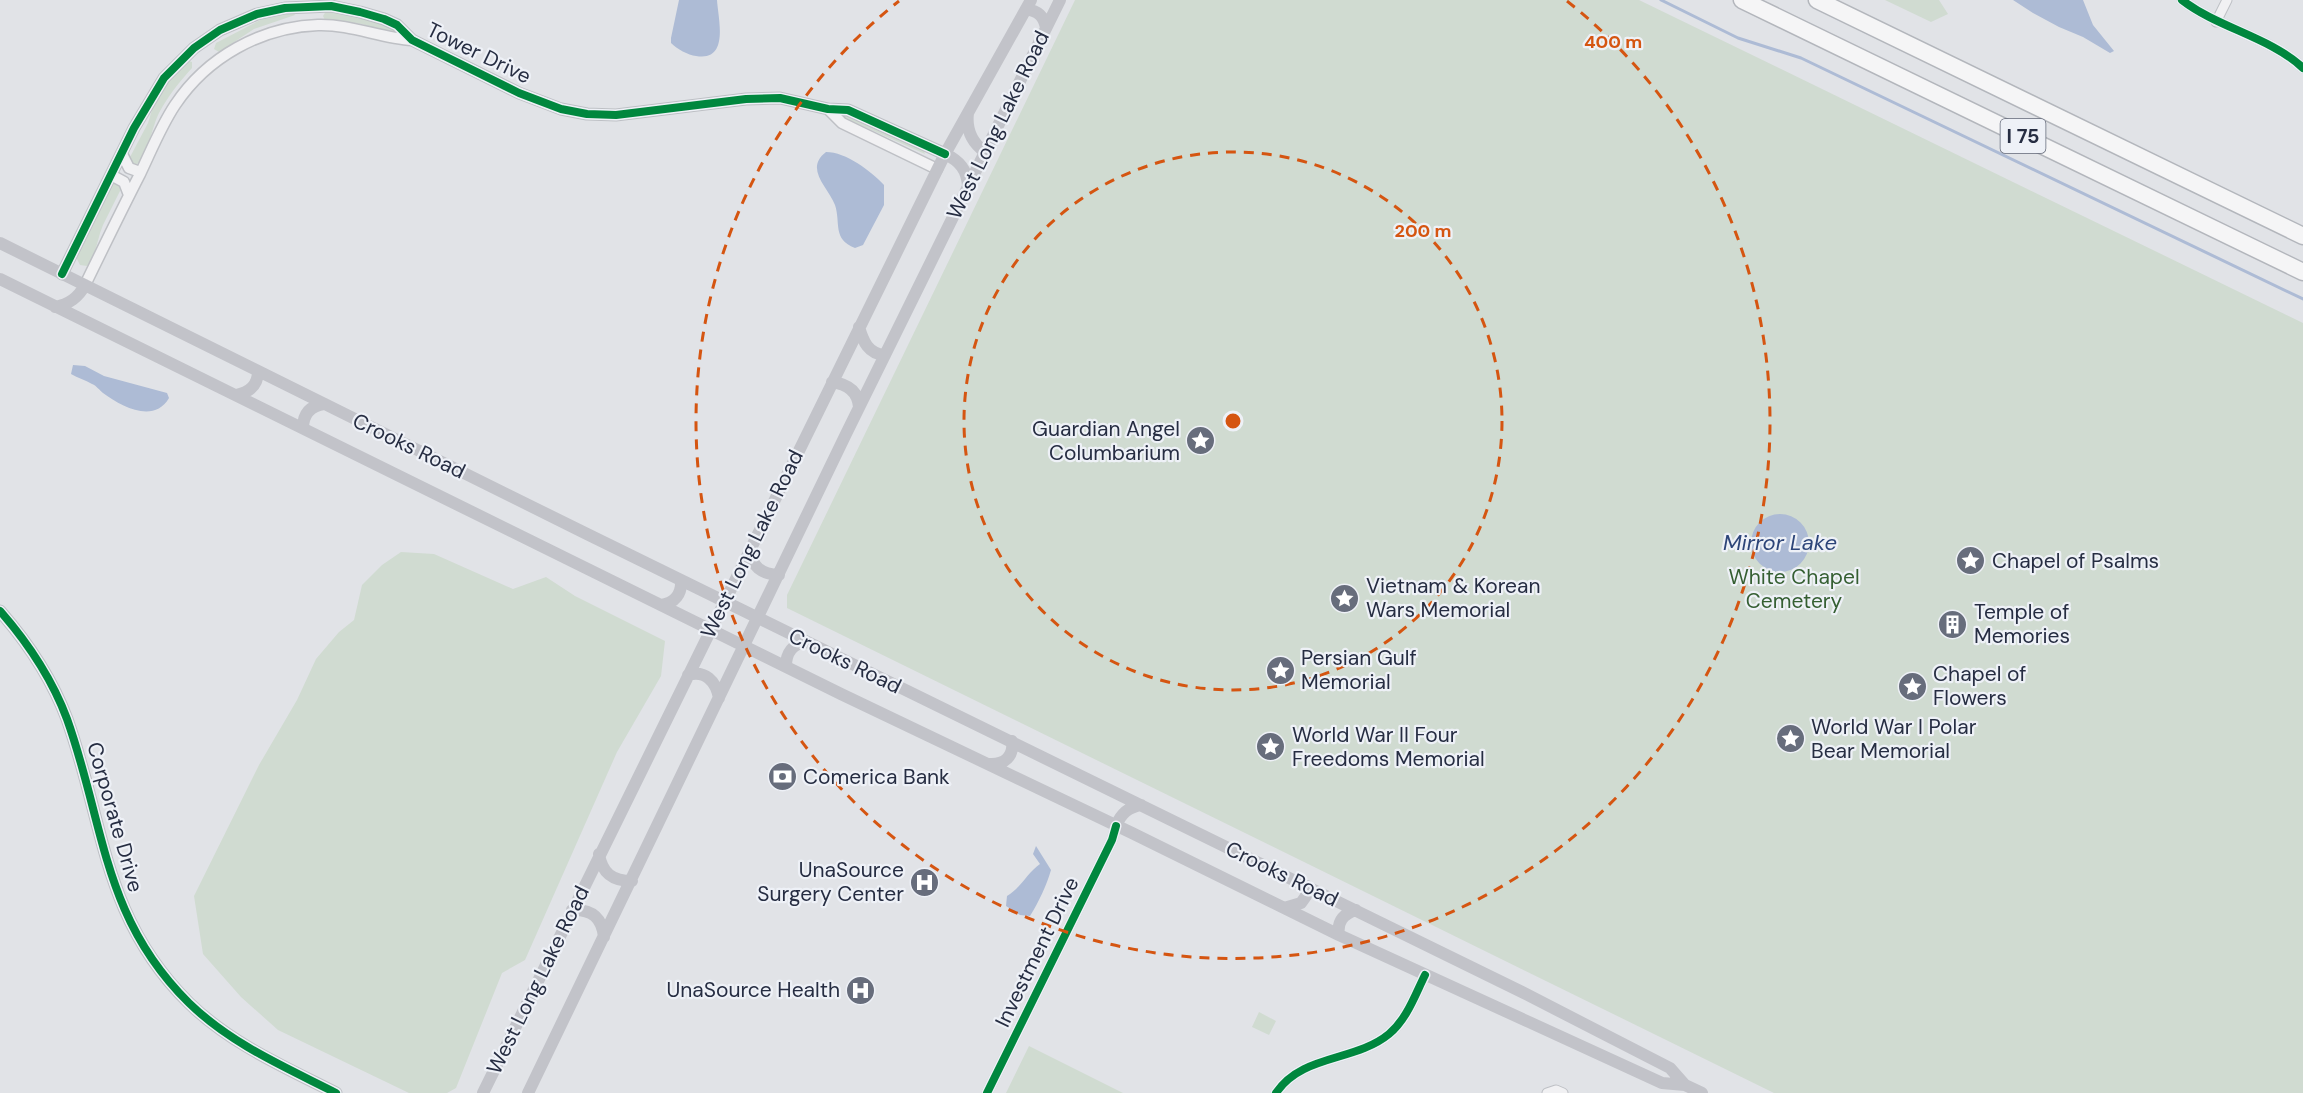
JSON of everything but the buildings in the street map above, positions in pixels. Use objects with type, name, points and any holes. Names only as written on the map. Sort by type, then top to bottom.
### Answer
[{"type":"highway","name":"I 75","points":[[1742,0],[2303,272]]},
{"type":"highway","name":"I 75","points":[[1817,0],[2303,236]]},
{"type":"main road","name":"West Long Lake Road","points":[[528,1093],[859,407],[1060,0]]},
{"type":"main road","name":"West Long Lake Road","points":[[483,1093],[937,169],[1029,4]]},
{"type":"main road","points":[[1029,4],[1042,17],[1046,28]]},
{"type":"main road","points":[[968,112],[967,121],[971,137],[985,152]]},
{"type":"main road","points":[[945,154],[955,159],[963,167],[968,186]]},
{"type":"main road","name":"Crooks Road","points":[[0,243],[1522,992],[1670,1068],[1685,1085]]},
{"type":"main road","name":"Crooks Road","points":[[0,279],[744,646],[1339,935],[1662,1083],[1685,1085],[1702,1093]]},
{"type":"main road","points":[[55,306],[73,300],[81,293],[85,285]]},
{"type":"main road","points":[[859,327],[868,348],[875,354],[885,355]]},
{"type":"main road","points":[[236,395],[253,387],[258,379],[258,371]]},
{"type":"main road","points":[[832,382],[851,388],[857,397],[859,407]]},
{"type":"main road","points":[[303,428],[306,414],[313,407],[324,404]]},
{"type":"main road","points":[[751,547],[752,559],[757,568],[764,573],[779,575]]},
{"type":"main road","points":[[661,605],[676,598],[681,590],[681,580]]},
{"type":"main road","points":[[786,666],[791,650],[801,642],[807,642]]},
{"type":"main road","points":[[687,675],[699,674],[709,678],[719,698]]},
{"type":"main road","points":[[988,764],[999,764],[1007,760],[1012,752],[1012,741]]},
{"type":"main road","points":[[1116,826],[1126,810],[1142,805]]},
{"type":"main road","points":[[599,854],[608,875],[619,881],[632,881]]},
{"type":"main road","points":[[1284,908],[1301,903],[1306,896],[1307,886]]},
{"type":"main road","points":[[572,910],[584,910],[595,915],[603,928],[604,937]]},
{"type":"main road","points":[[1339,935],[1338,928],[1341,919],[1356,910]]},
{"type":"main road","points":[[1504,1010],[1517,1007],[1522,992]]},
{"type":"street","points":[[2182,0],[2199,13],[2289,57],[2303,68]]},
{"type":"street","points":[[2216,22],[2227,0]]},
{"type":"street","name":"Tower Drive","points":[[62,274],[156,89],[173,67],[208,38],[245,18],[300,6],[346,8],[372,15],[397,26],[412,40],[534,100],[576,112],[603,115],[623,114],[765,98],[794,100],[828,109],[848,110],[945,154]]},
{"type":"street","name":"Tower Drive","points":[[85,285],[166,120],[190,86],[219,59],[250,41],[282,30],[318,26],[355,28],[391,39],[412,40]]},
{"type":"street","name":"Tower Drive","points":[[828,109],[842,123],[937,169]]},
{"type":"street","points":[[122,154],[129,168],[140,172]]},
{"type":"street","points":[[111,175],[123,182],[129,195]]},
{"type":"street","name":"Corporate Drive","points":[[0,611],[36,658],[60,703],[75,746],[113,882],[133,929],[150,956],[190,1004],[225,1033],[267,1058],[336,1093]]},
{"type":"street","name":"Investment Drive","points":[[987,1093],[1107,849],[1116,826]]},
{"type":"street","points":[[1276,1093],[1298,1071],[1373,1044],[1389,1034],[1406,1015],[1425,975]]},
{"type":"street","points":[[1547,1093],[1556,1090],[1563,1093]]},
{"type":"green space","name":"White Chapel Cemetery","points":[[1075,0],[1639,0],[2303,323],[2303,1093],[1774,1093],[787,608],[787,595]]},
{"type":"green space","points":[[1885,0],[1939,0],[1948,14],[1931,22]]},
{"type":"green space","points":[[326,11],[369,19],[394,29],[395,32],[393,34],[362,24],[325,20],[323,16]]},
{"type":"green space","points":[[280,13],[294,13],[295,15],[254,29],[219,52],[214,49],[216,43],[262,19]]},
{"type":"green space","points":[[186,60],[192,62],[192,68],[174,89],[163,107],[156,119],[146,150],[139,163],[134,166],[129,159],[148,123],[155,100],[165,84]]},
{"type":"green space","points":[[844,115],[924,151],[925,154],[845,118]]},
{"type":"green space","points":[[113,181],[120,183],[121,189],[103,225],[90,261],[87,266],[80,265],[76,257]]},
{"type":"green space","points":[[401,552],[434,554],[513,589],[546,577],[575,596],[665,641],[661,676],[617,752],[525,960],[502,973],[456,1088],[447,1093],[409,1093],[278,1030],[241,997],[203,954],[194,896],[259,765],[297,700],[316,659],[339,632],[354,620],[362,585],[382,565]]},
{"type":"green space","points":[[1259,1012],[1276,1021],[1269,1035],[1252,1027]]},
{"type":"green space","points":[[1029,1046],[1123,1093],[1006,1093]]},
{"type":"water","points":[[679,0],[717,0],[720,37],[714,52],[707,56],[696,56],[671,43]]},
{"type":"water","points":[[2013,0],[2083,0],[2093,25],[2114,51],[2110,53],[2033,13]]},
{"type":"water","points":[[826,152],[842,155],[858,163],[884,185],[884,205],[863,245],[855,248],[843,240],[840,235],[835,205],[817,171],[820,158]]},
{"type":"water","points":[[73,365],[85,366],[104,376],[167,393],[169,398],[163,406],[147,412],[128,408],[94,385],[71,374]]},
{"type":"water","name":"Mirror Lake","points":[[1780,514],[1791,516],[1804,527],[1809,543],[1807,554],[1796,567],[1780,572],[1769,570],[1756,559],[1751,543],[1753,532],[1764,519]]},
{"type":"water","points":[[1036,846],[1051,870],[1030,916],[1020,915],[1006,906],[1007,896],[1040,864],[1033,854]]},
{"type":"waterway","points":[[1661,0],[1738,38],[1801,58],[2303,299]]},
{"type":"cycle path","points":[[2182,0],[2211,18],[2275,48],[2303,68]]},
{"type":"cycle path","points":[[62,274],[134,128],[164,78],[194,48],[220,30],[257,14],[285,8],[331,6],[384,19],[397,25],[412,40],[519,93],[561,109],[587,114],[616,115],[746,99],[780,98],[828,109],[848,110],[945,154]]},
{"type":"cycle path","points":[[0,611],[38,662],[61,704],[80,758],[99,833],[122,903],[139,937],[160,970],[189,1003],[223,1031],[259,1054],[336,1093]]},
{"type":"cycle path","points":[[987,1093],[1112,840],[1116,826]]},
{"type":"cycle path","points":[[1276,1093],[1287,1080],[1300,1071],[1361,1050],[1389,1034],[1406,1014],[1425,975]]},
{"type":"place","name":"Guardian Angel Columbarium","points":[[1201,441]]},
{"type":"place","name":"Chapel of Psalms","points":[[1971,561]]},
{"type":"place","name":"Vietnam & Korean Wars Memorial","points":[[1345,598]]},
{"type":"place","name":"Temple of Memories","points":[[1953,624]]},
{"type":"place","name":"Persian Gulf Memorial","points":[[1280,670]]},
{"type":"place","name":"Chapel of Flowers","points":[[1912,686]]},
{"type":"place","name":"World War I Polar Bear Memorial","points":[[1790,739]]},
{"type":"place","name":"World War II Four Freedoms Memorial","points":[[1271,747]]},
{"type":"place","name":"Comerica Bank","points":[[782,777]]},
{"type":"place","name":"UnaSource Surgery Center","points":[[925,882]]},
{"type":"place","name":"UnaSource Health","points":[[861,990]]}]
